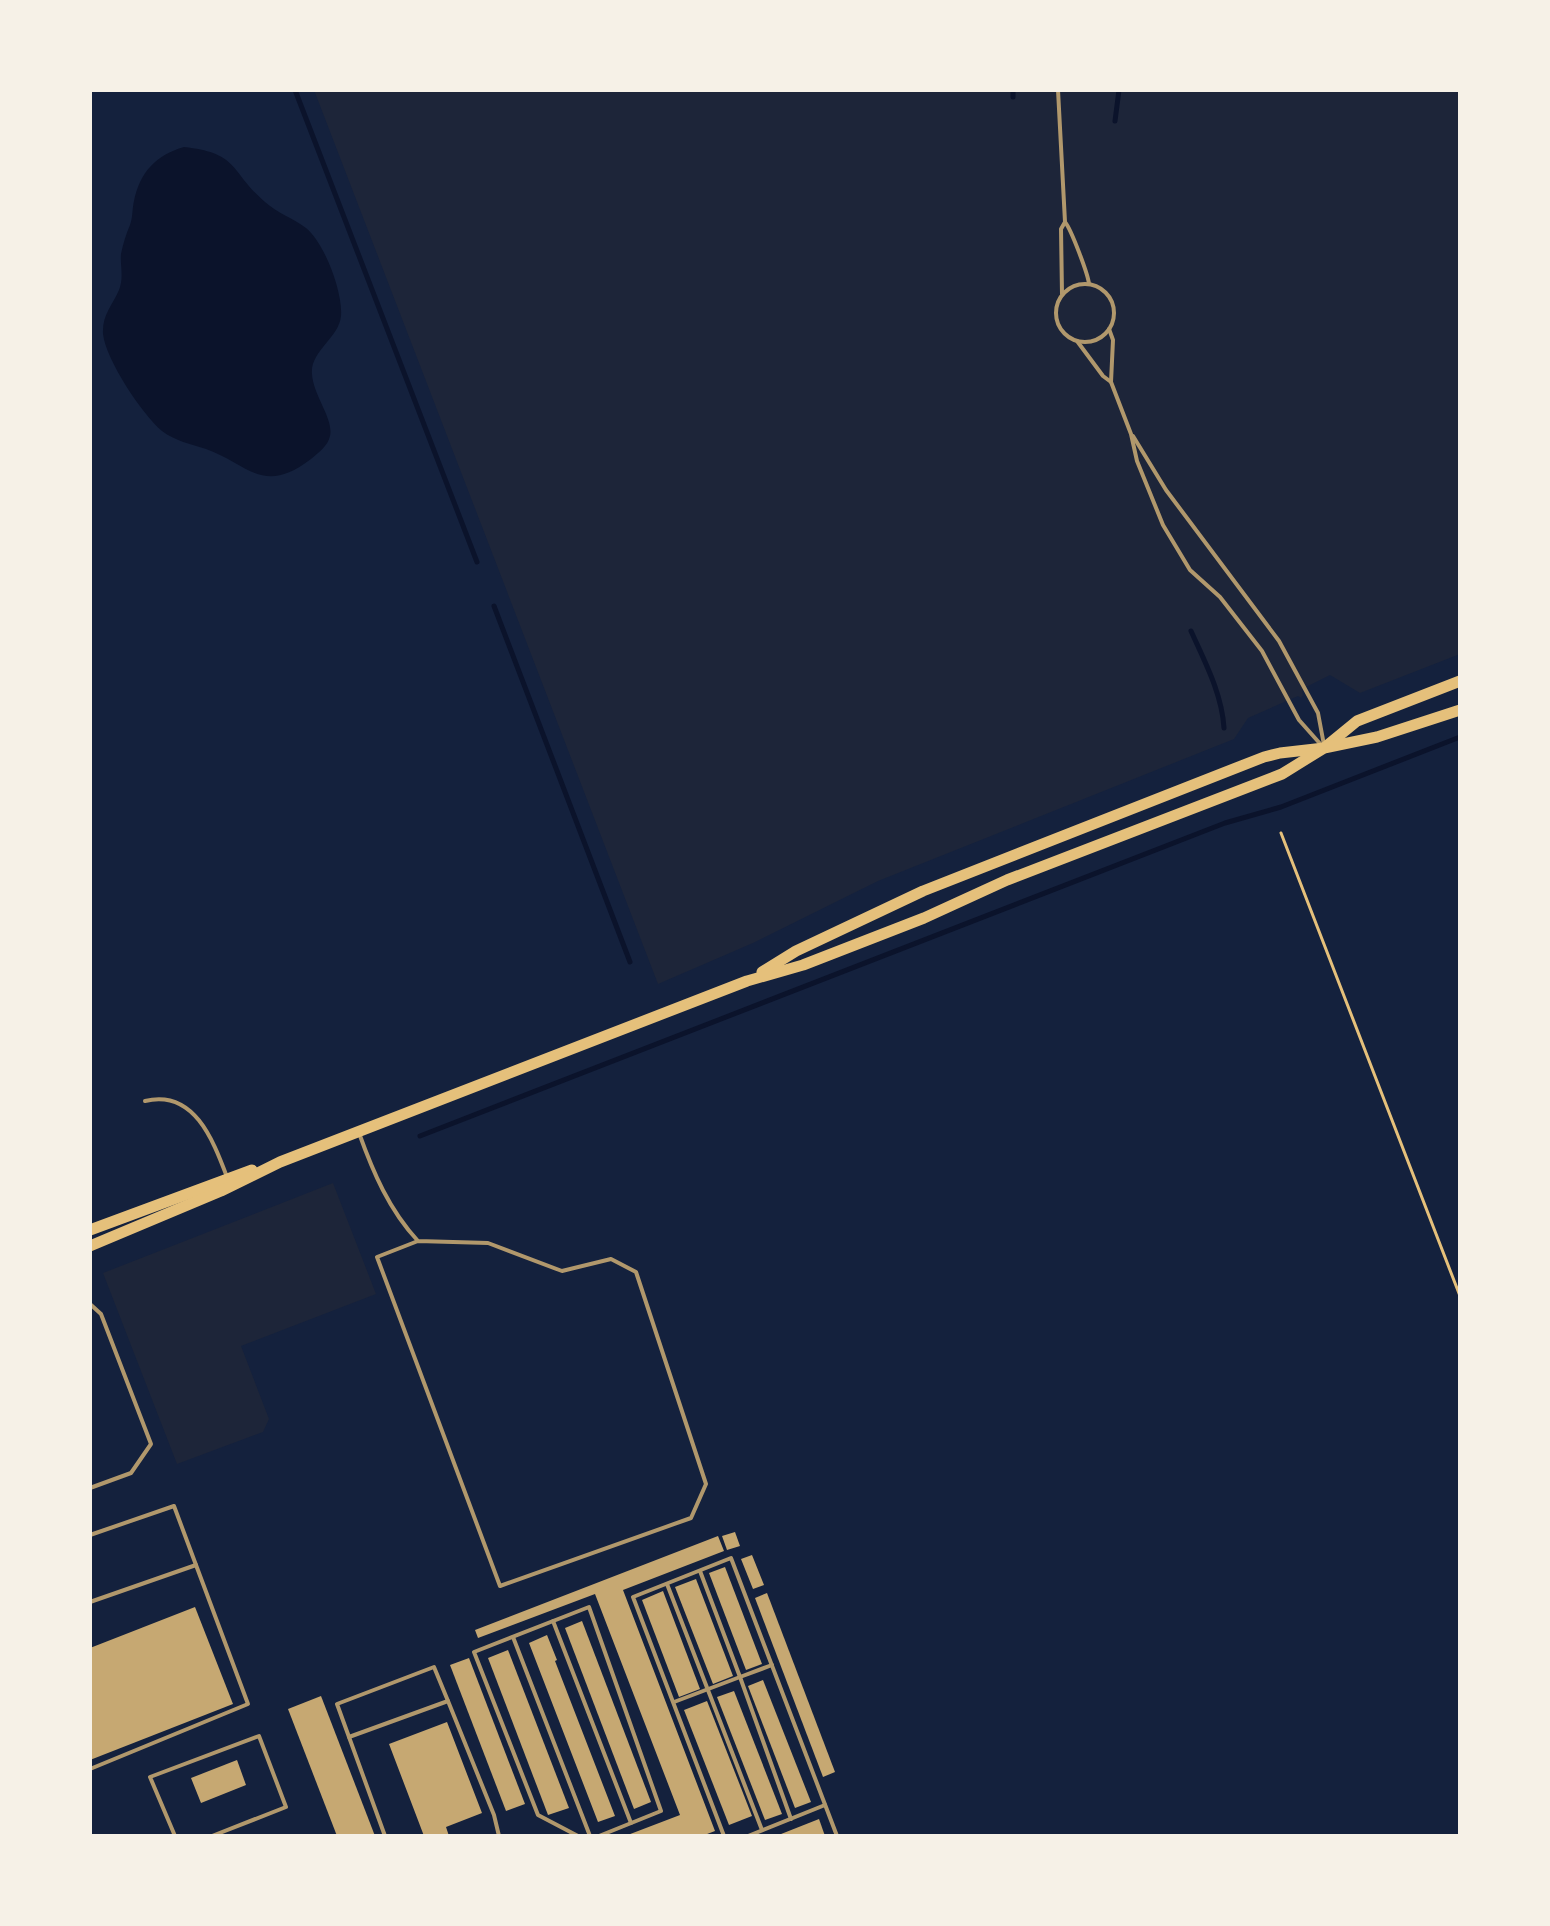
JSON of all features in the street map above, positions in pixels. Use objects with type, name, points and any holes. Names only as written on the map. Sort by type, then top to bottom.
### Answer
[{"type":"main road","points":[[90,1246],[358,1131],[747,981],[924,918],[1007,880],[1282,774],[1324,748],[1357,721],[1460,681]]},
{"type":"main road","points":[[747,981],[796,951],[923,891],[1264,757],[1377,737],[1460,710]]},
{"type":"main road","points":[[90,1230],[227,1177],[280,1162]]},
{"type":"lane","points":[[1058,90],[1065,222],[1061,229],[1062,294],[1055,313],[1062,331],[1077,341],[1111,382]]},
{"type":"lane","points":[[1065,222],[1071,229],[1077,252],[1088,273],[1089,284]]},
{"type":"lane","points":[[1062,294],[1079,284],[1089,284],[1107,294],[1112,303],[1113,321],[1109,329],[1095,340],[1077,341]]},
{"type":"lane","points":[[1109,329],[1113,340],[1111,382],[1131,434],[1137,461],[1174,547],[1190,570],[1220,597],[1243,624],[1276,675],[1299,720],[1324,748]]},
{"type":"lane","points":[[1131,434],[1166,490],[1287,653],[1318,713],[1324,748]]},
{"type":"lane","points":[[145,1101],[163,1097],[183,1105],[211,1136],[227,1177]]},
{"type":"lane","points":[[358,1131],[370,1164],[399,1220],[418,1241],[488,1243],[562,1271],[611,1259],[636,1272],[706,1484],[691,1518],[500,1586],[377,1257],[418,1241]]},
{"type":"lane","points":[[90,1304],[101,1314],[151,1444],[131,1473],[90,1488]]},
{"type":"lane","points":[[90,1535],[174,1506],[248,1704],[90,1769]]},
{"type":"lane","points":[[724,1836],[633,1597],[731,1558],[837,1836]]},
{"type":"lane","points":[[90,1602],[196,1565]]},
{"type":"lane","points":[[700,1571],[791,1819]]},
{"type":"lane","points":[[667,1584],[762,1830]]},
{"type":"lane","points":[[578,1836],[538,1815],[474,1652],[589,1607],[661,1811],[599,1836]]},
{"type":"lane","points":[[553,1621],[631,1823]]},
{"type":"lane","points":[[513,1637],[590,1836]]},
{"type":"lane","points":[[673,1703],[772,1665]]},
{"type":"lane","points":[[385,1836],[337,1704],[434,1667],[494,1815],[499,1836]]},
{"type":"lane","points":[[349,1737],[448,1701]]},
{"type":"lane","points":[[175,1836],[150,1777],[259,1736],[286,1807],[212,1836]]},
{"type":"lane","points":[[748,1836],[825,1805]]},
{"type":"path","points":[[1281,833],[1460,1296]]},
{"type":"shaded area","points":[[314,90],[1460,90],[1460,654],[1360,693],[1330,675],[1302,689],[1301,698],[1298,696],[1248,718],[1234,739],[878,881],[753,943],[658,984]]},
{"type":"shaded area","points":[[184,147],[225,159],[265,202],[306,228],[326,256],[336,281],[341,306],[339,324],[315,358],[312,374],[329,422],[329,440],[311,459],[280,475],[256,474],[221,455],[162,431],[126,386],[106,345],[104,321],[120,285],[121,254],[140,181],[157,160]]},
{"type":"shaded area","points":[[333,1183],[376,1294],[241,1346],[269,1419],[263,1432],[177,1464],[103,1273]]},
{"type":"building","points":[[735,1532],[740,1546],[727,1550],[722,1536]]},
{"type":"building","points":[[718,1536],[724,1551],[623,1590],[715,1831],[702,1836],[625,1836],[680,1815],[595,1594],[478,1638],[475,1630]]},
{"type":"building","points":[[752,1555],[764,1585],[753,1589],[741,1559]]},
{"type":"building","points":[[725,1567],[762,1664],[746,1670],[709,1573]]},
{"type":"building","points":[[696,1579],[733,1676],[713,1684],[675,1587]]},
{"type":"building","points":[[663,1591],[700,1689],[679,1697],[642,1600]]},
{"type":"building","points":[[767,1593],[835,1772],[823,1777],[755,1598]]},
{"type":"building","points":[[195,1607],[233,1704],[90,1760],[90,1648]]},
{"type":"building","points":[[582,1621],[651,1802],[634,1809],[565,1628]]},
{"type":"building","points":[[547,1635],[615,1816],[598,1822],[529,1643]]},
{"type":"building","points":[[508,1650],[569,1808],[548,1815],[488,1658]]},
{"type":"building","points":[[469,1658],[525,1804],[506,1811],[450,1665]]},
{"type":"building","points":[[763,1680],[811,1802],[795,1808],[748,1686]]},
{"type":"building","points":[[734,1691],[782,1814],[765,1820],[717,1697]]},
{"type":"building","points":[[321,1696],[375,1836],[337,1836],[288,1709]]},
{"type":"building","points":[[707,1701],[752,1816],[729,1825],[684,1710]]},
{"type":"building","points":[[447,1722],[482,1813],[446,1827],[449,1836],[424,1836],[389,1744]]},
{"type":"building","points":[[237,1760],[246,1785],[201,1803],[191,1778]]},
{"type":"building","points":[[819,1819],[825,1836],[776,1836]]},
{"type":"waterway","points":[[295,90],[477,562]]},
{"type":"waterway","points":[[1013,90],[1013,97]]},
{"type":"waterway","points":[[1115,121],[1119,90]]},
{"type":"waterway","points":[[494,606],[630,962]]},
{"type":"waterway","points":[[1191,631],[1216,691],[1224,728]]},
{"type":"waterway","points":[[420,1136],[1225,823],[1281,807],[1460,737]]}]
